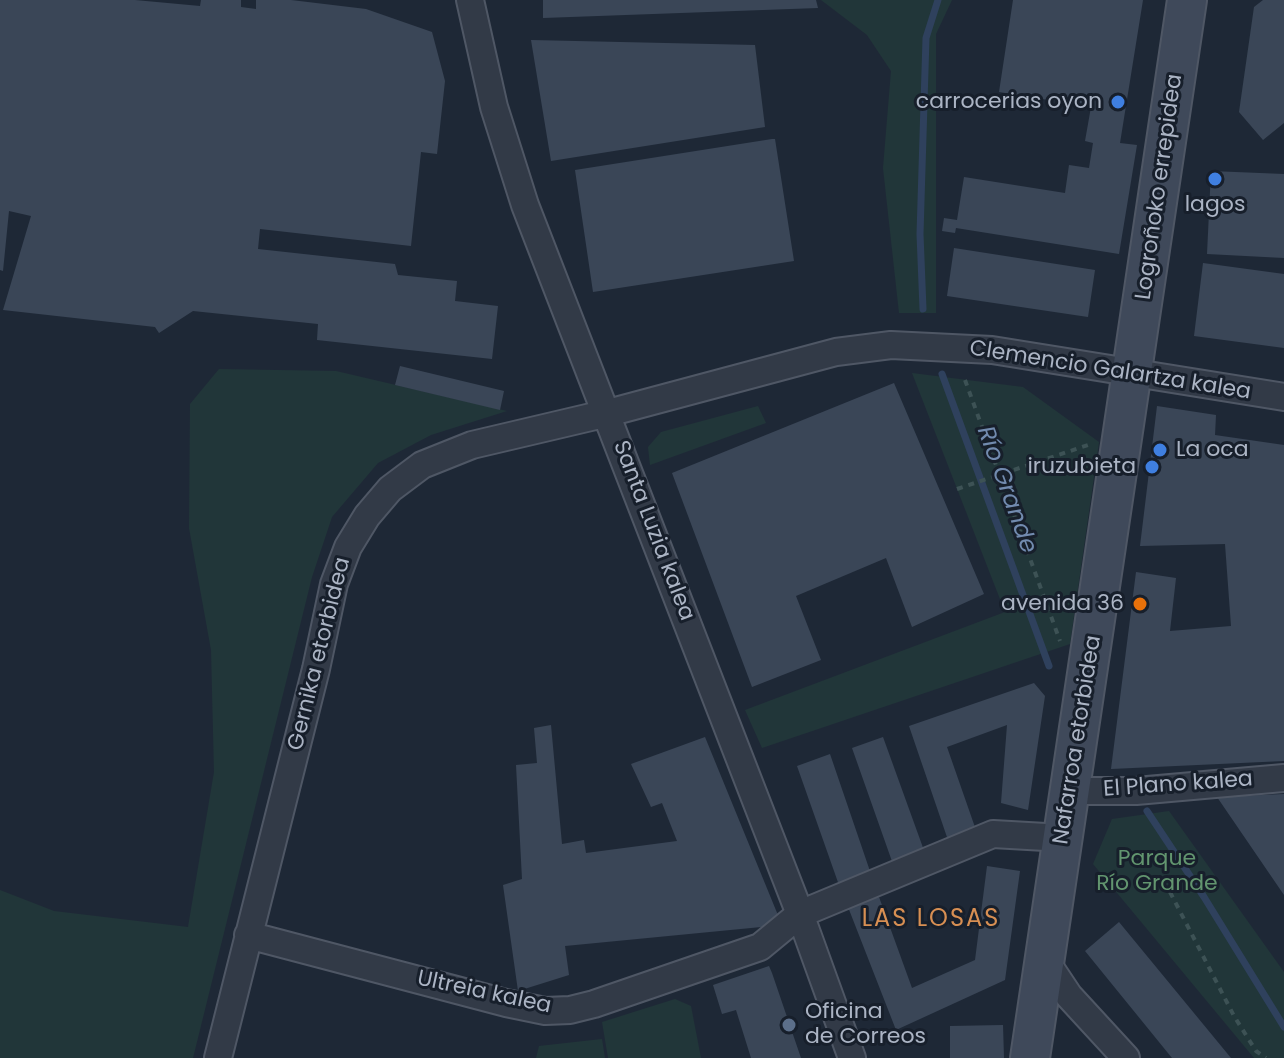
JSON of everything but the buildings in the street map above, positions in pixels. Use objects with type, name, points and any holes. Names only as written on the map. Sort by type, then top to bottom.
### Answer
[{"type":"main road","name":"Logroñoko errepidea","points":[[1132,374],[1187,0]]},
{"type":"main road","name":"Nafarroa etorbidea","points":[[1030,1058],[1132,374]]},
{"type":"street","name":"Santa Luzia kalea","points":[[470,0],[494,107],[525,205],[608,413],[852,1058]]},
{"type":"street","name":"Clemencio Galartza kalea","points":[[608,413],[836,352],[891,345],[992,350],[1284,397]]},
{"type":"street","name":"Gernika etorbidea","points":[[218,1058],[316,669],[334,584],[348,547],[367,516],[390,489],[422,465],[472,445],[608,413]]},
{"type":"street","name":"El Plano kalea","points":[[1071,791],[1136,791],[1284,778]]},
{"type":"street","name":"Ultreia kalea","points":[[248,935],[506,1003],[545,1011],[558,1010],[594,1004],[760,947],[800,914],[993,834],[1063,838]]},
{"type":"street","points":[[1045,960],[1069,996],[1126,1058]]},
{"type":"path","points":[[965,380],[1062,647]]},
{"type":"path","points":[[957,489],[1099,442]]},
{"type":"path","points":[[1170,892],[1234,1016],[1256,1051],[1266,1058]]},
{"type":"green space","points":[[821,0],[952,0],[936,34],[936,313],[899,313],[883,168],[891,71],[867,35]]},
{"type":"green space","points":[[219,369],[336,371],[507,411],[431,435],[378,463],[332,517],[312,577],[193,1058],[0,1058],[0,890],[54,911],[188,927],[214,772],[211,650],[189,528],[190,404]]},
{"type":"green space","points":[[912,373],[1023,387],[1099,442],[1070,644],[762,748],[745,710],[1005,612]]},
{"type":"green space","points":[[758,406],[766,423],[650,465],[648,447],[661,432]]},
{"type":"green space","name":"Parque Río Grande","points":[[1169,811],[1284,972],[1284,1058],[1254,1058],[1093,864],[1112,819]]},
{"type":"green space","points":[[675,999],[691,1006],[701,1058],[608,1058],[602,1022]]},
{"type":"green space","points":[[602,1039],[605,1058],[536,1058],[539,1046]]},
{"type":"waterway","name":"Río Grande","points":[[923,309],[920,234],[926,38],[938,0]]},
{"type":"waterway","name":"Río Grande","points":[[942,374],[1049,666]]},
{"type":"waterway","name":"Río Grande","points":[[1147,811],[1284,1027]]},
{"type":"place","name":"carrocerias oyon","points":[[1118,102]]},
{"type":"place","name":"lagos","points":[[1215,179]]},
{"type":"place","name":"La oca","points":[[1160,450]]},
{"type":"place","name":"iruzubieta","points":[[1152,467]]},
{"type":"place","name":"avenida 36","points":[[1140,604]]},
{"type":"place","name":"Oficina de Correos","points":[[789,1025]]},
{"type":"district","name":"LAS LOSAS","points":[[931,920]]}]
